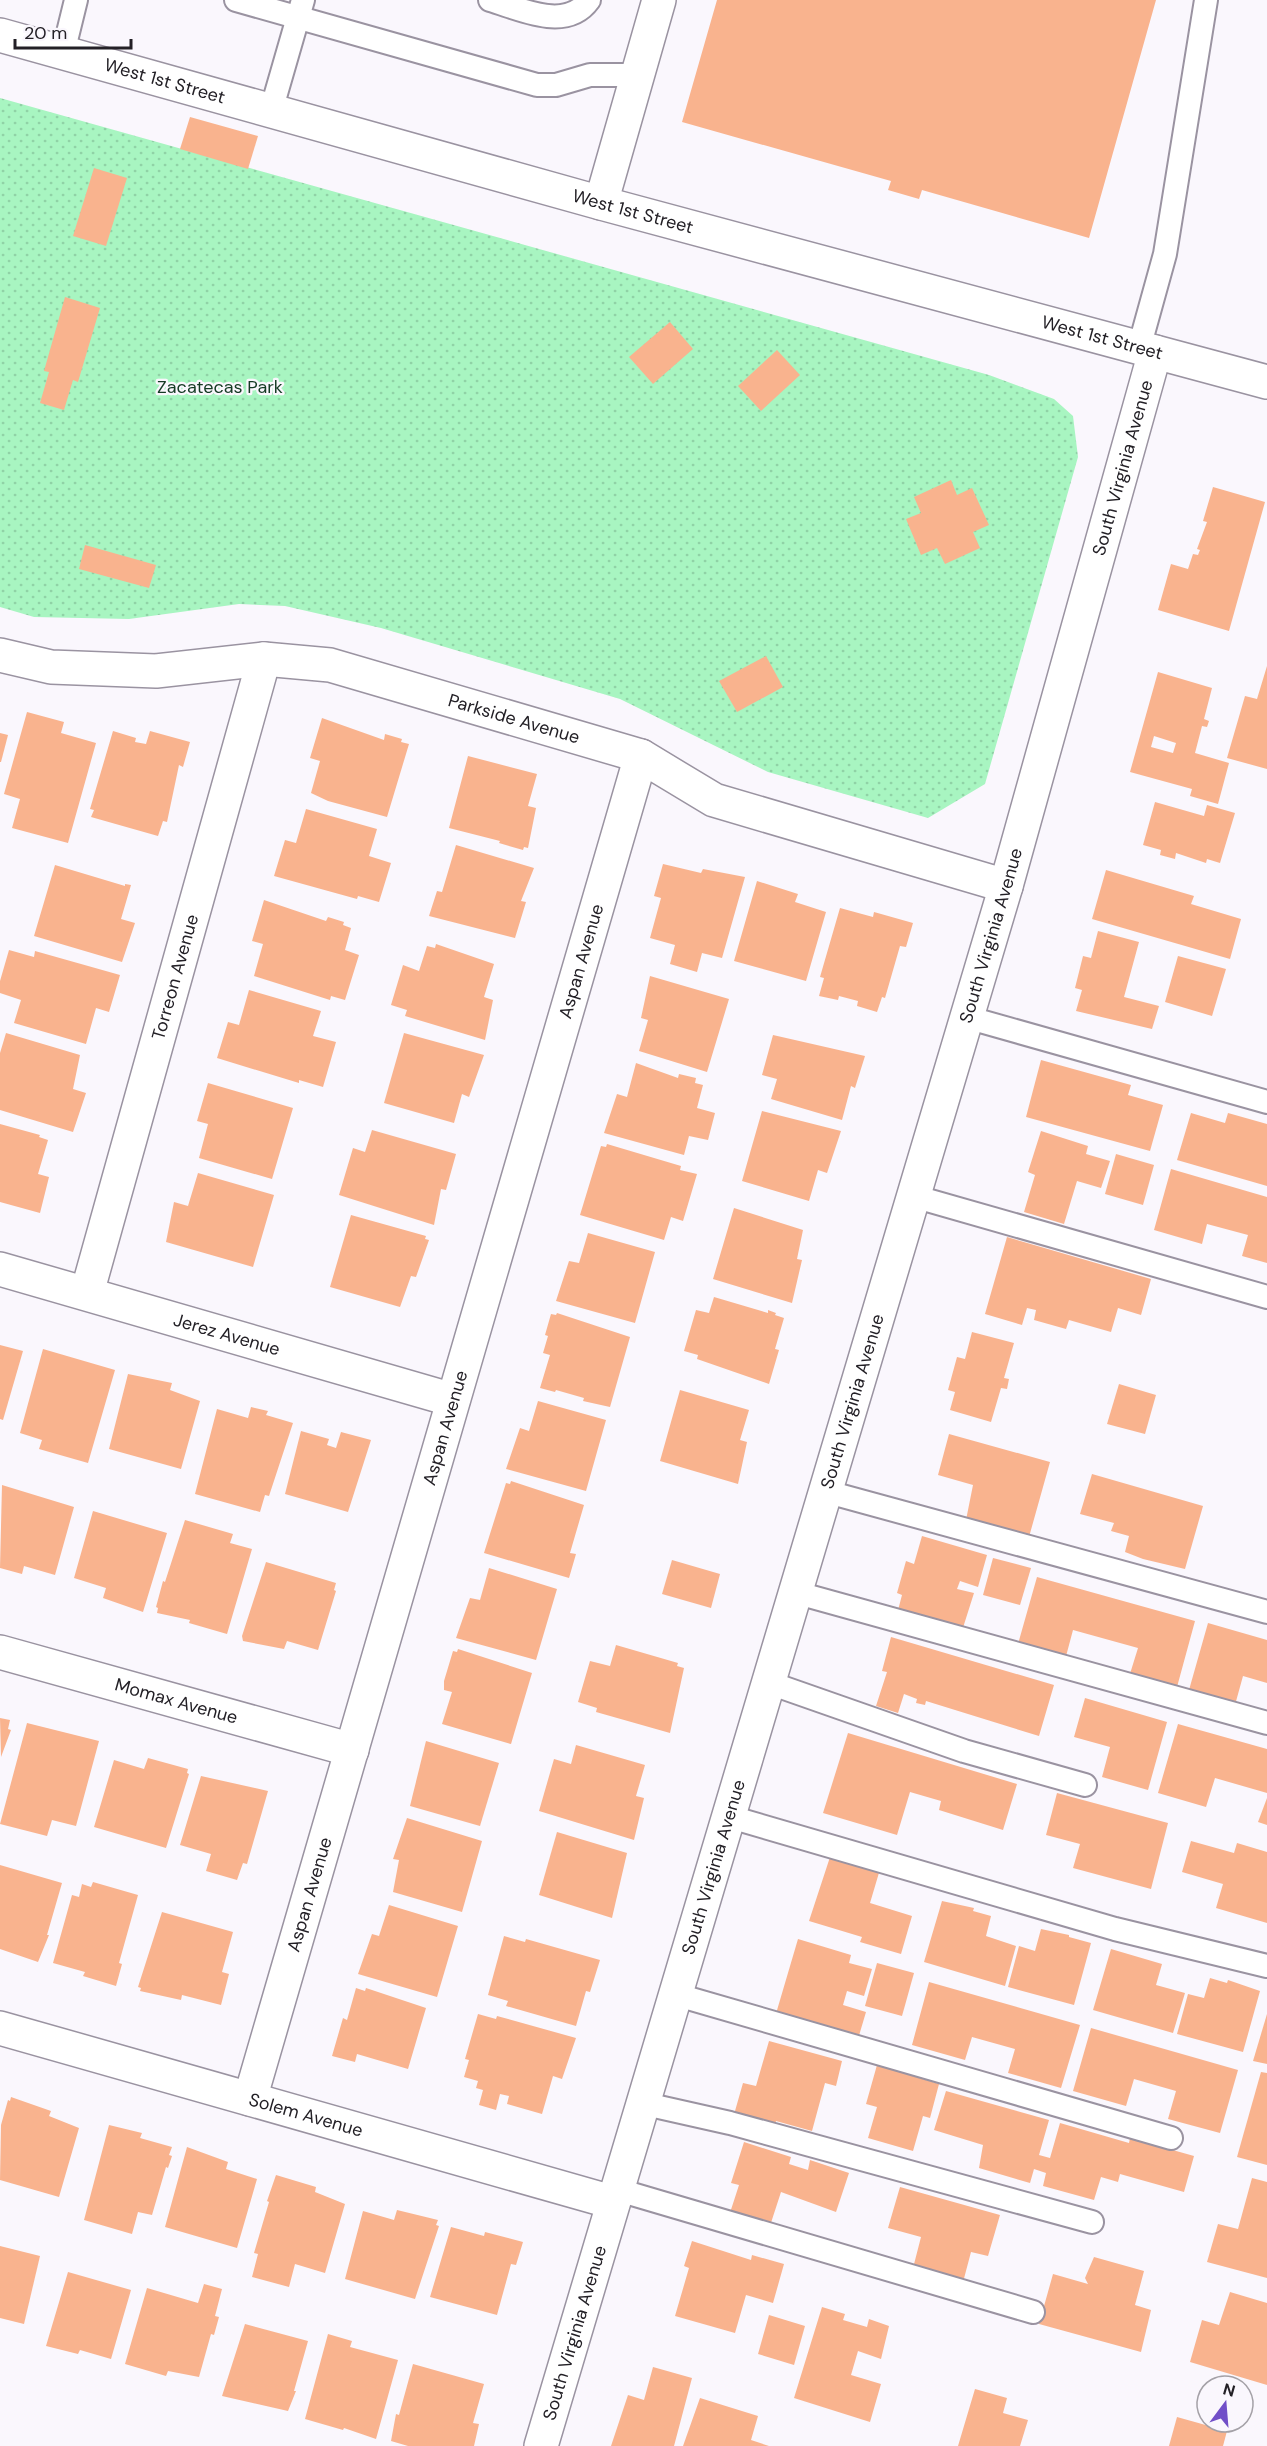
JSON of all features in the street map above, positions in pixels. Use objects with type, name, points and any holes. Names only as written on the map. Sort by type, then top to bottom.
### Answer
[{"type":"street","points":[[601,203],[659,0]]},
{"type":"street","name":"West 1st Street","points":[[0,35],[601,203],[1267,382]]},
{"type":"street","name":"South Virginia Avenue","points":[[541,2446],[613,2196],[1006,886],[1147,350]]},
{"type":"street","name":"Parkside Avenue","points":[[0,656],[51,667],[156,671],[264,659],[330,665],[641,756],[714,800],[1006,886]]},
{"type":"street","name":"Torreon Avenue","points":[[87,1293],[264,659]]},
{"type":"street","name":"Aspan Avenue","points":[[250,2099],[641,756]]},
{"type":"street","name":"Jerez Avenue","points":[[0,1269],[453,1400]]},
{"type":"street","name":"Momax Avenue","points":[[0,1653],[352,1750]]},
{"type":"street","name":"Solem Avenue","points":[[0,2028],[250,2099],[613,2196]]},
{"type":"lane","points":[[63,52],[76,0]]},
{"type":"lane","points":[[236,0],[301,8],[537,85],[556,85],[590,75],[638,75]]},
{"type":"lane","points":[[490,0],[552,17],[567,16],[582,9],[589,0]]},
{"type":"lane","points":[[1147,350],[1206,0]]},
{"type":"lane","points":[[271,111],[301,8]]},
{"type":"lane","points":[[966,1017],[1267,1102]]},
{"type":"lane","points":[[913,1196],[1267,1298]]},
{"type":"lane","points":[[824,1491],[1267,1612]]},
{"type":"lane","points":[[794,1592],[1267,1723]]},
{"type":"lane","points":[[767,1682],[964,1751],[1085,1785]]},
{"type":"lane","points":[[727,1816],[1115,1929],[1267,1966]]},
{"type":"lane","points":[[674,1994],[1171,2138]]},
{"type":"lane","points":[[641,2103],[730,2123],[1092,2222]]},
{"type":"lane","points":[[613,2196],[1033,2312]]},
{"type":"green space","name":"Zacatecas Park","points":[[0,98],[989,375],[1054,399],[1073,416],[1078,457],[985,784],[928,818],[768,772],[620,699],[381,628],[285,606],[239,604],[129,619],[34,617],[0,607]]},
{"type":"building","points":[[717,0],[1156,0],[1089,238],[922,190],[919,199],[888,190],[891,181],[682,122]]},
{"type":"building","points":[[190,117],[258,136],[248,169],[180,149]]},
{"type":"building","points":[[94,168],[127,178],[106,246],[73,236]]},
{"type":"building","points":[[65,297],[100,308],[78,382],[73,380],[64,410],[40,403],[49,372],[44,371]]},
{"type":"building","points":[[670,322],[693,349],[653,384],[629,357]]},
{"type":"building","points":[[777,350],[800,375],[761,411],[738,386]]},
{"type":"building","points":[[951,480],[957,495],[972,488],[989,525],[973,532],[980,548],[945,564],[937,548],[921,555],[906,519],[921,513],[914,497]]},
{"type":"building","points":[[1213,487],[1265,502],[1229,631],[1158,610],[1171,564],[1188,569],[1193,554],[1198,555],[1200,550],[1197,549],[1207,522],[1203,521]]},
{"type":"building","points":[[85,545],[156,565],[149,588],[79,569]]},
{"type":"building","points":[[766,656],[783,687],[737,712],[719,681]]},
{"type":"building","points":[[1267,666],[1267,769],[1227,758],[1245,696],[1257,699]]},
{"type":"building","points":[[1158,672],[1212,688],[1204,719],[1209,721],[1207,727],[1202,726],[1195,753],[1229,763],[1218,804],[1190,796],[1192,789],[1130,772]],"holes":[[[1154,736],[1176,743],[1173,753],[1151,747]]]},
{"type":"building","points":[[27,712],[64,722],[61,733],[96,743],[68,843],[12,828],[20,799],[4,794]]},
{"type":"building","points":[[322,718],[384,740],[385,734],[402,739],[401,742],[409,744],[387,817],[328,801],[311,793],[320,761],[310,758]]},
{"type":"building","points":[[113,731],[136,738],[135,742],[146,744],[150,731],[190,742],[183,767],[179,765],[167,822],[163,821],[158,836],[91,817],[94,810],[90,809]]},
{"type":"building","points":[[0,733],[8,735],[1,762],[0,762]]},
{"type":"building","points":[[468,756],[537,774],[528,806],[536,808],[528,848],[524,847],[523,850],[499,843],[500,841],[449,828]]},
{"type":"building","points":[[1155,802],[1204,816],[1207,805],[1235,813],[1220,863],[1207,859],[1206,863],[1176,853],[1175,859],[1160,855],[1161,850],[1143,845]]},
{"type":"building","points":[[306,809],[377,829],[369,856],[391,863],[379,902],[358,896],[357,899],[274,876],[285,840],[296,843]]},
{"type":"building","points":[[456,845],[534,868],[521,901],[526,902],[515,938],[429,916],[437,891],[442,892]]},
{"type":"building","points":[[663,864],[701,873],[703,869],[745,877],[722,958],[702,953],[697,972],[670,964],[675,945],[650,938],[661,898],[654,896]]},
{"type":"building","points":[[55,865],[125,886],[125,884],[131,885],[121,919],[135,923],[122,962],[34,936]]},
{"type":"building","points":[[1106,870],[1194,896],[1191,904],[1241,919],[1230,959],[1092,919]]},
{"type":"building","points":[[757,881],[798,894],[795,902],[826,912],[806,981],[734,961]]},
{"type":"building","points":[[264,900],[326,921],[328,917],[344,922],[343,925],[351,928],[345,950],[359,955],[345,1000],[331,996],[330,1000],[254,976],[263,944],[252,941]]},
{"type":"building","points":[[840,908],[873,917],[874,912],[913,923],[906,947],[900,946],[885,998],[882,997],[877,1012],[857,1006],[858,1001],[839,996],[838,1000],[819,996],[824,978],[820,977]]},
{"type":"building","points":[[1098,931],[1139,942],[1124,997],[1159,1006],[1152,1029],[1076,1011],[1082,990],[1075,988],[1083,956],[1091,958]]},
{"type":"building","points":[[436,944],[494,964],[484,997],[493,1000],[485,1040],[405,1016],[407,1010],[391,1005],[403,965],[419,971],[427,946],[435,948]]},
{"type":"building","points":[[9,950],[34,957],[35,951],[120,975],[109,1012],[96,1008],[86,1044],[14,1023],[21,1000],[0,993],[0,981]]},
{"type":"building","points":[[1178,956],[1226,969],[1212,1016],[1165,1002]]},
{"type":"building","points":[[650,976],[729,999],[707,1072],[639,1051],[648,1020],[641,1018]]},
{"type":"building","points":[[249,990],[321,1011],[313,1036],[336,1042],[323,1087],[299,1080],[299,1083],[217,1058],[228,1022],[239,1025]]},
{"type":"building","points":[[6,1033],[80,1055],[73,1089],[86,1093],[73,1132],[0,1110],[0,1053]]},
{"type":"building","points":[[404,1033],[484,1055],[469,1097],[462,1094],[454,1123],[384,1103]]},
{"type":"building","points":[[773,1035],[865,1056],[855,1088],[851,1086],[842,1120],[771,1099],[777,1079],[762,1075]]},
{"type":"building","points":[[1041,1060],[1131,1085],[1128,1095],[1163,1105],[1150,1151],[1026,1117]]},
{"type":"building","points":[[636,1063],[678,1078],[679,1074],[696,1078],[695,1083],[703,1085],[697,1108],[715,1113],[708,1140],[689,1136],[684,1155],[604,1133],[617,1094],[627,1097]]},
{"type":"building","points":[[208,1083],[293,1108],[272,1179],[199,1158],[208,1124],[197,1121]]},
{"type":"building","points":[[762,1111],[841,1131],[827,1173],[818,1170],[809,1201],[742,1181]]},
{"type":"building","points":[[1191,1113],[1225,1123],[1228,1113],[1267,1124],[1267,1186],[1177,1160]]},
{"type":"building","points":[[0,1124],[40,1135],[39,1137],[48,1140],[38,1174],[49,1177],[40,1213],[0,1202]]},
{"type":"building","points":[[372,1130],[456,1154],[446,1190],[441,1189],[434,1225],[339,1195],[353,1148],[365,1152]]},
{"type":"building","points":[[1041,1131],[1088,1146],[1086,1154],[1110,1161],[1101,1188],[1077,1181],[1064,1224],[1024,1212],[1035,1175],[1028,1172]]},
{"type":"building","points":[[607,1144],[681,1166],[680,1170],[697,1174],[683,1221],[671,1217],[664,1240],[580,1215],[601,1146],[606,1147]]},
{"type":"building","points":[[1116,1154],[1154,1165],[1143,1205],[1105,1194]]},
{"type":"building","points":[[1171,1169],[1267,1197],[1267,1263],[1242,1256],[1248,1235],[1207,1224],[1202,1244],[1154,1230]]},
{"type":"building","points":[[198,1173],[274,1195],[253,1267],[166,1242],[174,1202],[188,1206]]},
{"type":"building","points":[[734,1208],[803,1230],[797,1259],[802,1260],[792,1303],[713,1279]]},
{"type":"building","points":[[351,1215],[426,1236],[425,1239],[429,1240],[416,1277],[411,1276],[400,1307],[330,1287]]},
{"type":"building","points":[[588,1233],[655,1252],[635,1323],[556,1301],[569,1261],[579,1263]]},
{"type":"building","points":[[1007,1237],[1151,1279],[1141,1315],[1118,1308],[1111,1332],[1069,1320],[1066,1329],[1034,1320],[1036,1310],[1027,1308],[1022,1325],[985,1314]]},
{"type":"building","points":[[714,1297],[768,1313],[768,1310],[784,1318],[775,1349],[779,1350],[769,1384],[697,1359],[698,1355],[684,1351],[696,1310],[709,1313]]},
{"type":"building","points":[[557,1313],[630,1337],[610,1407],[583,1401],[584,1398],[556,1390],[555,1392],[540,1388],[550,1355],[543,1353],[548,1336],[545,1335],[551,1314],[556,1315]]},
{"type":"building","points":[[972,1332],[1014,1343],[1004,1378],[1009,1379],[1007,1389],[1001,1388],[991,1422],[950,1410],[955,1392],[948,1390],[957,1357],[965,1359]]},
{"type":"building","points":[[0,1345],[23,1351],[3,1420],[0,1419]]},
{"type":"building","points":[[43,1349],[115,1370],[88,1463],[39,1449],[42,1440],[20,1433]]},
{"type":"building","points":[[128,1374],[172,1383],[170,1390],[200,1401],[181,1469],[109,1449]]},
{"type":"building","points":[[1119,1384],[1156,1395],[1145,1434],[1107,1424]]},
{"type":"building","points":[[680,1390],[749,1410],[740,1440],[747,1442],[738,1484],[660,1461]]},
{"type":"building","points":[[538,1401],[606,1420],[586,1491],[506,1469],[520,1428],[529,1431]]},
{"type":"building","points":[[251,1407],[268,1411],[266,1415],[293,1423],[269,1496],[265,1495],[260,1512],[195,1494],[217,1409],[248,1418]]},
{"type":"building","points":[[301,1431],[329,1439],[327,1445],[336,1448],[341,1432],[371,1440],[348,1512],[285,1494]]},
{"type":"building","points":[[949,1434],[1050,1462],[1029,1537],[966,1520],[973,1485],[938,1475]]},
{"type":"building","points":[[1092,1474],[1203,1506],[1185,1569],[1143,1559],[1125,1552],[1129,1536],[1111,1531],[1114,1523],[1080,1514]]},
{"type":"building","points":[[511,1481],[584,1505],[570,1553],[576,1554],[569,1578],[484,1553],[506,1483],[510,1484]]},
{"type":"building","points":[[2,1485],[74,1507],[55,1575],[24,1566],[22,1574],[0,1568]]},
{"type":"building","points":[[93,1511],[167,1533],[143,1612],[103,1598],[106,1588],[74,1578]]},
{"type":"building","points":[[185,1520],[233,1534],[230,1543],[252,1549],[227,1634],[189,1623],[190,1620],[157,1613],[158,1608],[156,1607],[163,1581],[165,1582]]},
{"type":"building","points":[[922,1536],[987,1555],[978,1587],[960,1581],[957,1589],[974,1593],[961,1634],[897,1614],[902,1595],[897,1593],[906,1561],[914,1564]]},
{"type":"building","points":[[993,1558],[1031,1568],[1020,1605],[983,1595]]},
{"type":"building","points":[[672,1560],[720,1574],[711,1608],[662,1594]]},
{"type":"building","points":[[266,1562],[336,1583],[334,1590],[336,1591],[318,1650],[287,1641],[284,1649],[243,1641],[242,1636]]},
{"type":"building","points":[[489,1568],[557,1589],[536,1660],[456,1638],[470,1598],[480,1600]]},
{"type":"building","points":[[1037,1577],[1195,1621],[1177,1687],[1129,1677],[1138,1648],[1073,1630],[1065,1660],[1018,1644]]},
{"type":"building","points":[[1208,1623],[1267,1640],[1267,1683],[1243,1676],[1235,1705],[1189,1690]]},
{"type":"building","points":[[891,1637],[1054,1685],[1039,1736],[926,1701],[925,1705],[916,1703],[917,1699],[904,1694],[898,1713],[876,1706],[887,1672],[882,1671]]},
{"type":"building","points":[[616,1645],[678,1663],[677,1666],[684,1668],[670,1733],[596,1712],[597,1708],[578,1702],[590,1661],[610,1666]]},
{"type":"building","points":[[458,1649],[532,1673],[511,1744],[442,1724],[452,1692],[444,1690],[444,1681],[453,1651],[457,1652]]},
{"type":"building","points":[[1085,1698],[1167,1722],[1148,1790],[1102,1777],[1110,1747],[1074,1737]]},
{"type":"building","points":[[0,1718],[10,1720],[8,1729],[11,1730],[1,1757]]},
{"type":"building","points":[[27,1723],[99,1741],[76,1826],[52,1820],[47,1836],[0,1824]]},
{"type":"building","points":[[1178,1724],[1267,1749],[1267,1793],[1215,1778],[1206,1807],[1158,1793]]},
{"type":"building","points":[[848,1733],[1017,1784],[1003,1830],[939,1810],[941,1801],[910,1792],[897,1835],[823,1813]]},
{"type":"building","points":[[426,1741],[499,1763],[480,1826],[410,1806]]},
{"type":"building","points":[[576,1745],[645,1765],[636,1796],[644,1798],[634,1840],[539,1811],[554,1759],[571,1764]]},
{"type":"building","points":[[148,1758],[188,1769],[189,1774],[166,1848],[94,1827],[114,1760],[144,1769]]},
{"type":"building","points":[[201,1776],[268,1791],[247,1864],[243,1863],[237,1880],[206,1871],[211,1854],[180,1845]]},
{"type":"building","points":[[1057,1793],[1168,1823],[1151,1889],[1073,1868],[1080,1844],[1046,1835]]},
{"type":"building","points":[[1267,1798],[1267,1825],[1258,1822]]},
{"type":"building","points":[[407,1818],[482,1841],[462,1912],[393,1892],[399,1860],[393,1859]]},
{"type":"building","points":[[557,1832],[627,1853],[612,1918],[539,1895]]},
{"type":"building","points":[[1191,1841],[1234,1853],[1237,1843],[1267,1852],[1267,1923],[1216,1908],[1223,1884],[1182,1872]]},
{"type":"building","points":[[832,1851],[881,1866],[870,1903],[912,1916],[901,1954],[860,1942],[862,1937],[809,1921]]},
{"type":"building","points":[[0,1865],[62,1883],[47,1935],[49,1935],[38,1962],[0,1949]]},
{"type":"building","points":[[93,1882],[138,1895],[119,1963],[122,1964],[116,1986],[83,1976],[85,1972],[53,1963],[72,1895],[79,1897],[82,1884],[91,1887]]},
{"type":"building","points":[[942,1901],[974,1908],[973,1911],[991,1916],[986,1936],[1016,1946],[1005,1986],[924,1962]]},
{"type":"building","points":[[389,1905],[458,1926],[437,1997],[358,1974],[372,1934],[379,1936]]},
{"type":"building","points":[[162,1912],[233,1932],[222,1972],[229,1974],[221,2005],[182,1995],[181,2000],[140,1991],[141,1988],[138,1987]]},
{"type":"building","points":[[1041,1929],[1091,1943],[1074,2005],[1008,1987],[1019,1946],[1035,1951]]},
{"type":"building","points":[[504,1936],[525,1942],[526,1939],[600,1960],[590,1992],[586,1991],[576,2026],[506,2006],[508,2001],[488,1995]]},
{"type":"building","points":[[798,1939],[851,1955],[849,1963],[872,1969],[864,1996],[847,1991],[843,2005],[866,2012],[858,2039],[775,2017]]},
{"type":"building","points":[[1111,1949],[1162,1964],[1156,1985],[1185,1993],[1173,2033],[1093,2010]]},
{"type":"building","points":[[877,1963],[914,1973],[902,2016],[865,2006]]},
{"type":"building","points":[[1210,1978],[1227,1983],[1228,1980],[1260,1991],[1243,2052],[1177,2034],[1188,1994],[1204,1998]]},
{"type":"building","points":[[929,1982],[1080,2025],[1061,2088],[1008,2073],[1015,2049],[972,2037],[965,2060],[912,2045]]},
{"type":"building","points":[[356,1988],[365,1991],[366,1988],[426,2008],[408,2069],[357,2054],[355,2062],[332,2056],[343,2018],[347,2020]]},
{"type":"building","points":[[478,2014],[496,2019],[497,2016],[576,2038],[562,2079],[553,2076],[542,2114],[507,2104],[509,2096],[500,2094],[496,2110],[479,2105],[483,2090],[476,2088],[478,2081],[464,2077],[469,2060],[465,2059]]},
{"type":"building","points":[[1267,2014],[1267,2064],[1253,2061]]},
{"type":"building","points":[[1091,2028],[1238,2070],[1220,2133],[1168,2119],[1176,2091],[1134,2079],[1126,2106],[1073,2091]]},
{"type":"building","points":[[769,2041],[842,2061],[836,2086],[825,2083],[812,2131],[776,2121],[774,2130],[733,2118],[743,2083],[756,2086]]},
{"type":"building","points":[[877,2065],[939,2084],[930,2118],[923,2116],[913,2151],[868,2138],[877,2107],[866,2104]]},
{"type":"building","points":[[1261,2072],[1267,2073],[1267,2165],[1237,2157]]},
{"type":"building","points":[[946,2091],[1049,2120],[1039,2155],[1050,2158],[1060,2123],[1129,2143],[1130,2138],[1194,2156],[1184,2192],[1120,2174],[1118,2182],[1101,2177],[1094,2200],[1043,2186],[1046,2173],[1034,2169],[1030,2183],[979,2168],[983,2145],[934,2130]]},
{"type":"building","points":[[11,2097],[51,2111],[49,2116],[79,2128],[59,2197],[0,2180],[1,2125],[8,2100],[10,2101]]},
{"type":"building","points":[[109,2125],[142,2133],[140,2138],[172,2147],[169,2155],[172,2156],[168,2168],[166,2167],[152,2215],[138,2212],[132,2234],[84,2220]]},
{"type":"building","points":[[744,2142],[791,2157],[789,2164],[808,2170],[810,2160],[849,2173],[836,2212],[781,2192],[768,2232],[728,2219],[739,2185],[731,2183]]},
{"type":"building","points":[[187,2147],[228,2162],[226,2169],[257,2179],[237,2248],[165,2227]]},
{"type":"building","points":[[276,2175],[316,2187],[315,2192],[345,2204],[325,2273],[295,2264],[289,2287],[252,2277],[258,2254],[254,2253]]},
{"type":"building","points":[[1252,2178],[1267,2182],[1267,2278],[1207,2262],[1218,2224],[1238,2229]]},
{"type":"building","points":[[900,2187],[1000,2215],[988,2256],[971,2252],[962,2286],[912,2272],[921,2237],[888,2228]]},
{"type":"building","points":[[397,2210],[438,2220],[436,2225],[439,2226],[415,2299],[345,2279],[363,2211],[394,2220]]},
{"type":"building","points":[[451,2227],[484,2236],[485,2232],[523,2242],[516,2265],[511,2264],[497,2315],[430,2297]]},
{"type":"building","points":[[692,2241],[751,2260],[752,2255],[784,2264],[773,2303],[746,2295],[735,2333],[675,2316],[689,2268],[684,2266]]},
{"type":"building","points":[[0,2246],[40,2256],[24,2324],[0,2318]]},
{"type":"building","points":[[1094,2257],[1144,2271],[1135,2305],[1151,2310],[1141,2352],[1039,2324],[1053,2274],[1088,2284],[1085,2278]]},
{"type":"building","points":[[68,2272],[131,2290],[111,2359],[80,2350],[78,2354],[46,2346]]},
{"type":"building","points":[[204,2284],[222,2289],[215,2316],[219,2317],[214,2335],[211,2334],[199,2377],[168,2371],[166,2376],[125,2364],[147,2288],[198,2303]]},
{"type":"building","points":[[1230,2292],[1267,2303],[1267,2385],[1255,2381],[1255,2374],[1230,2374],[1190,2362],[1202,2320],[1219,2325]]},
{"type":"building","points":[[822,2307],[845,2314],[843,2320],[867,2327],[869,2319],[889,2326],[881,2359],[858,2351],[851,2375],[881,2384],[870,2422],[794,2398]]},
{"type":"building","points":[[769,2315],[805,2326],[794,2365],[758,2354]]},
{"type":"building","points":[[245,2324],[308,2341],[294,2391],[296,2391],[288,2411],[222,2396]]},
{"type":"building","points":[[328,2334],[352,2341],[350,2347],[398,2360],[376,2439],[344,2428],[343,2430],[305,2419]]},
{"type":"building","points":[[413,2364],[484,2384],[473,2423],[479,2424],[474,2446],[408,2446],[391,2441],[396,2414],[399,2415]]},
{"type":"building","points":[[653,2367],[692,2378],[674,2446],[611,2446],[628,2395],[644,2400]]},
{"type":"building","points":[[975,2389],[1007,2398],[1003,2413],[1028,2420],[1020,2446],[958,2446]]},
{"type":"building","points":[[700,2398],[758,2416],[751,2440],[769,2446],[683,2446]]},
{"type":"building","points":[[1177,2417],[1195,2422],[1195,2434],[1226,2434],[1223,2446],[1169,2446]]}]
